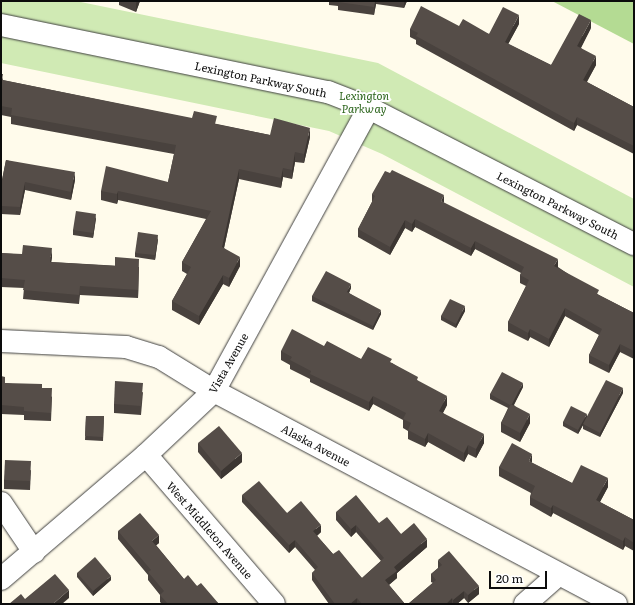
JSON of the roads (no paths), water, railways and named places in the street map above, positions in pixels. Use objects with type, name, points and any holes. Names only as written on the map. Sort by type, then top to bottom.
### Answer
[{"type":"street","name":"Lexington Parkway South","points":[[1,25],[328,92],[368,108],[634,244]]},
{"type":"street","name":"Vista Avenue","points":[[1,579],[146,455],[214,391],[368,108]]},
{"type":"street","name":"Alaska Avenue","points":[[1,341],[126,347],[143,350],[159,356],[214,391],[616,604]]},
{"type":"street","name":"West Middleton Avenue","points":[[146,455],[274,604]]},
{"type":"street","points":[[1,503],[34,552]]},
{"type":"street","points":[[525,604],[559,574]]},
{"type":"park label","name":"Lexington Parkway","points":[[364,102]]}]
